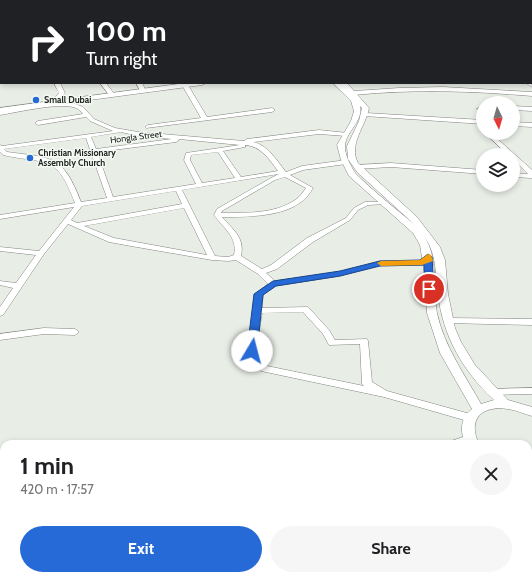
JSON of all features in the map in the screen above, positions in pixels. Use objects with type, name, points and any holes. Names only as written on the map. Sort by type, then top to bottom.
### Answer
[{"type":"highway","points":[[0,111],[143,91],[175,85],[194,84]]},
{"type":"main road","points":[[337,84],[357,104],[358,110],[356,118],[346,134],[341,146],[346,162],[352,174],[416,231],[425,245],[428,257],[432,313],[437,330],[446,353],[475,414]]},
{"type":"main road","points":[[345,84],[366,108],[366,115],[351,142],[350,150],[357,167],[414,220],[433,241],[438,250],[446,314],[458,350],[474,372],[505,404]]},
{"type":"main road","points":[[472,440],[468,424],[475,414],[486,406],[505,404],[519,406],[532,412]]},
{"type":"street","points":[[53,103],[62,93],[58,84]]},
{"type":"street","points":[[104,84],[112,95]]},
{"type":"street","points":[[140,84],[143,91]]},
{"type":"street","points":[[401,84],[406,88]]},
{"type":"street","points":[[185,85],[205,119]]},
{"type":"street","points":[[354,93],[406,88],[440,88],[532,94]]},
{"type":"street","points":[[0,111],[68,105],[82,108],[87,115],[103,125],[123,132]]},
{"type":"street","points":[[520,108],[532,109]]},
{"type":"street","points":[[148,127],[272,110]]},
{"type":"street","points":[[38,123],[87,115]]},
{"type":"street","points":[[366,115],[476,122]]},
{"type":"street","points":[[520,124],[532,125]]},
{"type":"street","points":[[0,148],[123,132],[180,138],[242,142],[254,144],[267,152],[283,173],[310,188],[298,201],[280,209],[261,213],[217,214]]},
{"type":"street","points":[[242,142],[319,132],[346,134]]},
{"type":"street","points":[[88,136],[111,200]]},
{"type":"street","name":"Hongla Street","points":[[93,151],[165,142],[180,138]]},
{"type":"street","points":[[495,140],[504,148]]},
{"type":"street","points":[[200,185],[186,157],[192,153],[254,144]]},
{"type":"street","points":[[0,148],[5,154],[46,160],[59,166],[70,184],[79,205]]},
{"type":"street","points":[[219,149],[239,179]]},
{"type":"street","points":[[0,217],[346,162]]},
{"type":"street","points":[[520,164],[532,175]]},
{"type":"street","points":[[357,167],[391,165],[476,171]]},
{"type":"street","points":[[217,214],[226,204],[283,173]]},
{"type":"street","points":[[520,176],[532,175]]},
{"type":"street","points":[[523,176],[532,184]]},
{"type":"street","points":[[178,188],[212,258]]},
{"type":"street","points":[[261,272],[274,267],[310,240],[348,219],[356,209],[367,203],[384,203]]},
{"type":"street","points":[[0,313],[41,253],[79,205]]},
{"type":"street","points":[[77,226],[187,205]]},
{"type":"street","points":[[217,214],[236,234],[239,242],[237,257]]},
{"type":"street","points":[[66,221],[112,240],[212,258],[228,259],[237,257],[261,272],[273,284]]},
{"type":"street","points":[[0,249],[41,253]]},
{"type":"street","points":[[428,257],[422,263],[380,264],[340,274],[273,284],[259,294],[252,351],[264,369],[475,414]]},
{"type":"street","points":[[0,283],[19,286]]},
{"type":"street","points":[[258,311],[305,309],[326,332],[332,343],[364,341],[367,384],[384,394]]},
{"type":"street","points":[[448,321],[532,322]]},
{"type":"street","points":[[0,337],[44,331],[75,332]]},
{"type":"street","points":[[492,392],[532,391]]},
{"type":"slow traffic","points":[[381,263],[422,263],[428,257],[428,261]]},
{"type":"place","name":"Small Dubai","points":[[36,100]]},
{"type":"place","name":"Christian Missionary Assembly Church","points":[[30,158]]},
{"type":"route","points":[[252,351],[259,294],[273,284],[340,274],[380,264],[422,263],[428,257],[430,276],[429,289]]}]
